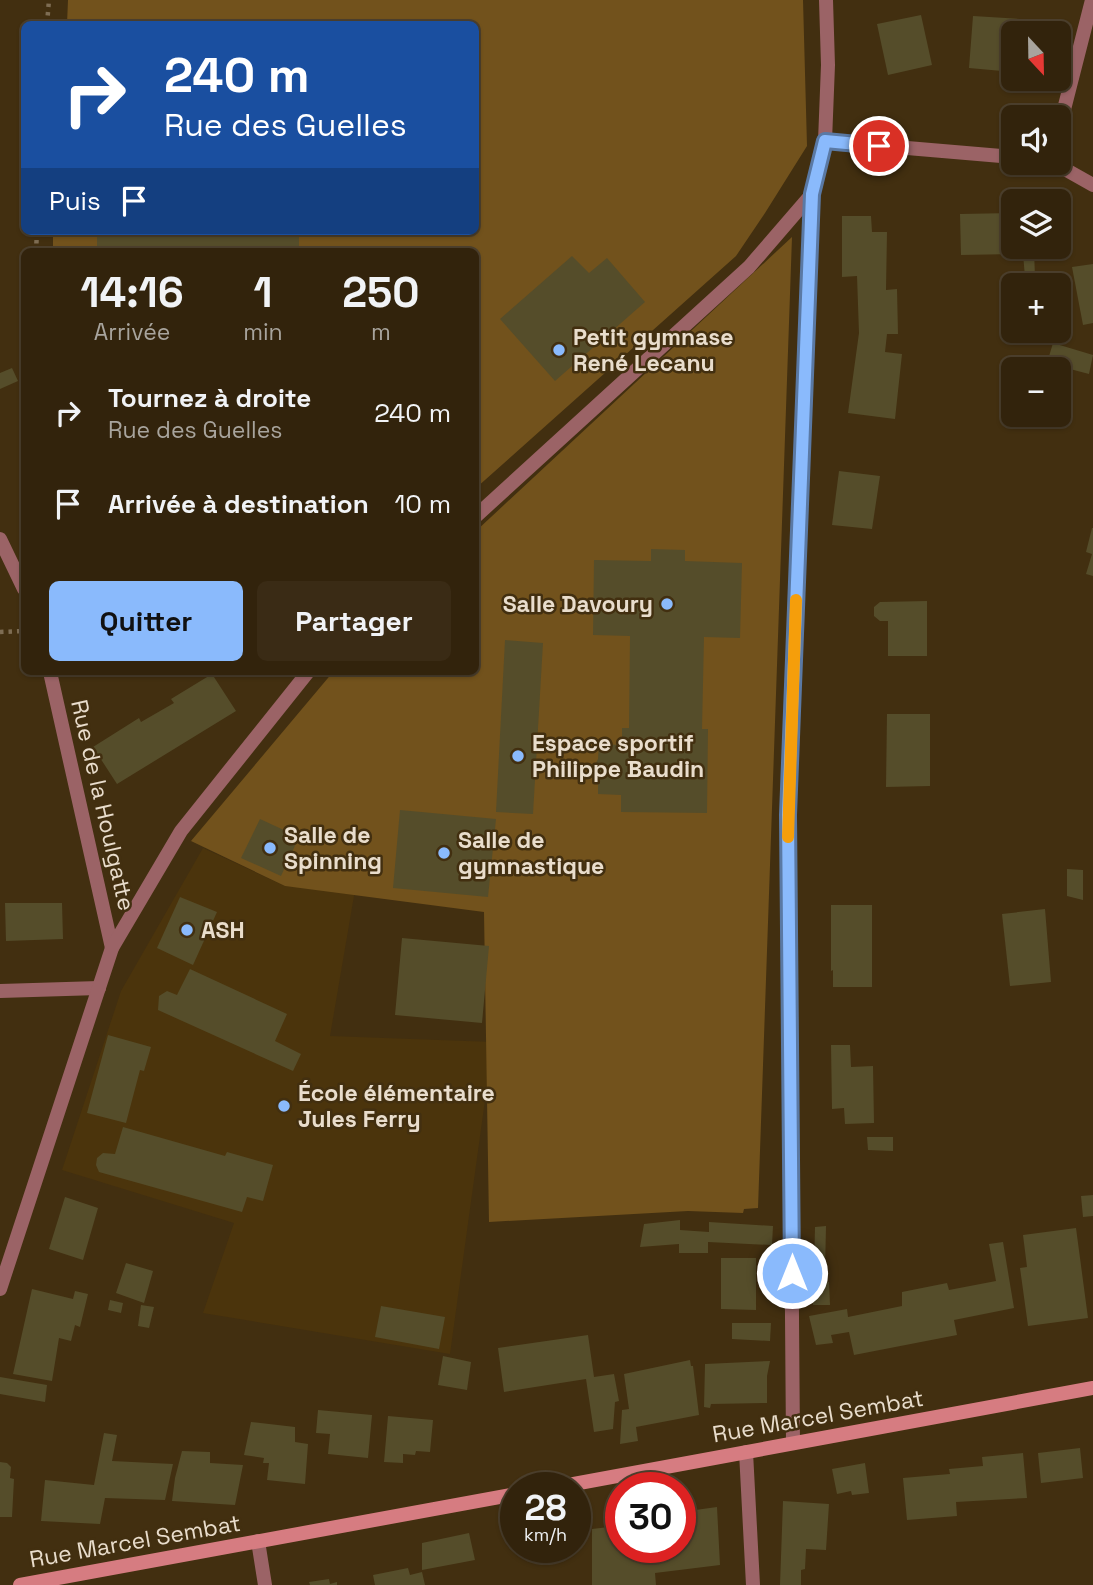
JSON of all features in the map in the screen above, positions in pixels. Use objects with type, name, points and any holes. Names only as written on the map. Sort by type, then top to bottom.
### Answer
[{"type":"main road","name":"Rue Marcel Sembat","points":[[591,1481],[1093,1388]]},
{"type":"main road","name":"Rue Marcel Sembat","points":[[20,1585],[500,1497]]},
{"type":"street","points":[[793,1443],[788,815],[812,194],[825,141],[828,65],[826,0]]},
{"type":"street","points":[[1065,105],[1092,0]]},
{"type":"street","points":[[825,141],[1001,156]]},
{"type":"street","points":[[1071,173],[1093,185]]},
{"type":"street","points":[[479,513],[749,267],[812,194]]},
{"type":"street","points":[[0,539],[21,583]]},
{"type":"street","name":"Rue de la Houlgatte","points":[[51,675],[113,948]]},
{"type":"street","points":[[0,1289],[113,948],[181,831],[306,675]]},
{"type":"street","points":[[0,991],[99,988]]},
{"type":"street","points":[[746,1452],[753,1585]]},
{"type":"street","name":"Rue Marcel Sembat","points":[[258,1541],[265,1585]]},
{"type":"path","points":[[47,21],[49,0]]},
{"type":"path","points":[[0,632],[21,631]]},
{"type":"shaded area","points":[[68,0],[803,0],[807,146],[736,256],[479,485],[479,248],[53,248],[53,235],[479,235],[479,21],[67,21]]},
{"type":"shaded area","name":"Espace sportif Philippe Baudin","points":[[792,237],[758,1208],[744,1209],[743,1213],[688,1211],[489,1222],[484,912],[285,886],[191,841],[330,675],[479,675],[479,528]]},
{"type":"shaded area","name":"École élémentaire Jules Ferry","points":[[203,848],[285,886],[355,890],[330,1036],[493,1042],[450,1354],[203,1313],[234,1223],[62,1170],[121,991]]},
{"type":"building","points":[[921,15],[932,65],[888,75],[877,24]]},
{"type":"building","points":[[973,16],[1020,19],[1001,21],[1001,71],[969,68]]},
{"type":"building","points":[[1001,213],[1001,254],[961,255],[960,214]]},
{"type":"building","points":[[842,216],[871,216],[872,232],[887,232],[886,290],[897,289],[898,334],[887,334],[885,352],[902,354],[895,419],[848,413],[859,333],[857,276],[842,277]]},
{"type":"building","points":[[97,235],[299,235],[299,248],[97,248]]},
{"type":"building","name":"Petit gymnase René Lecanu","points":[[572,256],[589,273],[607,258],[645,302],[555,381],[500,319]]},
{"type":"building","points":[[1023,259],[1034,259],[1035,273],[1025,273]]},
{"type":"building","points":[[1093,264],[1093,323],[1083,325],[1072,267]]},
{"type":"building","points":[[1053,343],[1093,355],[1089,374],[1071,369],[1071,357],[1049,357]]},
{"type":"building","points":[[12,368],[18,381],[0,389],[0,373]]},
{"type":"building","points":[[839,471],[880,476],[872,529],[832,525]]},
{"type":"building","points":[[1092,528],[1093,576],[1086,574],[1092,554],[1086,552]]},
{"type":"building","points":[[651,549],[685,550],[685,561],[742,563],[740,638],[704,637],[702,729],[708,729],[707,813],[621,812],[621,795],[598,794],[598,778],[593,769],[598,759],[599,744],[622,745],[622,728],[629,728],[630,636],[593,635],[594,560],[651,561]]},
{"type":"building","points":[[927,601],[927,656],[888,656],[888,621],[880,621],[874,616],[874,607],[880,602]]},
{"type":"building","points":[[505,640],[543,643],[533,814],[496,812]]},
{"type":"building","points":[[213,675],[236,711],[117,784],[93,747],[139,718],[141,722],[174,703],[171,699]]},
{"type":"building","points":[[887,714],[930,714],[930,786],[886,787]]},
{"type":"building","name":"Salle de gymnastique","points":[[400,810],[496,819],[488,897],[393,888]]},
{"type":"building","name":"Salle de Spinning","points":[[260,819],[299,837],[281,876],[241,858]]},
{"type":"building","points":[[1067,869],[1083,870],[1083,900],[1067,896]]},
{"type":"building","name":"ASH","points":[[180,897],[217,912],[193,965],[157,948]]},
{"type":"building","points":[[5,903],[62,903],[63,939],[6,941]]},
{"type":"building","points":[[831,905],[872,905],[872,987],[833,987]]},
{"type":"building","points":[[1045,909],[1051,982],[1010,986],[1002,914]]},
{"type":"building","points":[[402,938],[489,946],[482,1023],[395,1015]]},
{"type":"building","points":[[190,969],[287,1014],[275,1041],[301,1054],[293,1071],[158,1010],[159,996],[167,991],[177,995]]},
{"type":"building","points":[[108,1035],[151,1047],[144,1071],[140,1070],[126,1123],[87,1113]]},
{"type":"building","points":[[831,1045],[850,1045],[851,1067],[873,1066],[874,1123],[845,1124],[844,1108],[832,1109]]},
{"type":"building","points":[[123,1127],[225,1156],[227,1152],[273,1165],[263,1201],[247,1197],[242,1212],[99,1172],[97,1158],[103,1153],[115,1154]]},
{"type":"building","points":[[867,1137],[893,1137],[893,1151],[868,1150]]},
{"type":"building","points":[[1093,1195],[1093,1216],[1083,1217],[1081,1196]]},
{"type":"building","points":[[65,1197],[98,1208],[83,1260],[49,1249]]},
{"type":"building","points":[[680,1220],[680,1230],[709,1232],[709,1222],[773,1226],[772,1245],[708,1242],[708,1253],[679,1253],[679,1244],[640,1247],[644,1224]]},
{"type":"building","points":[[826,1226],[825,1271],[814,1271],[815,1227]]},
{"type":"building","points":[[1076,1228],[1088,1318],[1028,1326],[1020,1268],[1027,1267],[1023,1235]]},
{"type":"building","points":[[1003,1242],[1014,1308],[954,1320],[957,1335],[854,1355],[849,1332],[831,1335],[833,1343],[816,1345],[809,1316],[847,1309],[848,1317],[902,1306],[902,1292],[947,1283],[949,1290],[996,1281],[989,1244]]},
{"type":"building","points":[[721,1258],[756,1258],[756,1310],[721,1309]]},
{"type":"building","points":[[126,1263],[153,1271],[144,1303],[116,1293]]},
{"type":"building","points":[[813,1282],[829,1282],[830,1305],[813,1305]]},
{"type":"building","points":[[32,1289],[73,1299],[75,1291],[88,1294],[80,1327],[75,1325],[71,1341],[59,1338],[52,1381],[13,1374]]},
{"type":"building","points":[[110,1300],[123,1303],[121,1313],[108,1310]]},
{"type":"building","points":[[141,1305],[154,1307],[149,1328],[138,1326]]},
{"type":"building","points":[[381,1306],[445,1317],[439,1349],[375,1337]]},
{"type":"building","points":[[732,1323],[771,1323],[770,1341],[732,1339]]},
{"type":"building","points":[[588,1335],[594,1377],[614,1374],[619,1401],[615,1402],[613,1429],[594,1432],[586,1379],[504,1392],[498,1348]]},
{"type":"building","points":[[443,1356],[471,1362],[467,1390],[438,1385]]},
{"type":"building","points":[[690,1360],[699,1415],[636,1427],[638,1441],[620,1444],[622,1410],[629,1409],[624,1374]]},
{"type":"building","points":[[770,1361],[767,1403],[711,1404],[710,1408],[704,1407],[705,1364]]},
{"type":"building","points":[[0,1377],[47,1385],[45,1402],[0,1394]]},
{"type":"building","points":[[318,1410],[372,1415],[368,1458],[328,1454],[330,1434],[316,1433]]},
{"type":"building","points":[[388,1416],[433,1420],[430,1452],[403,1454],[403,1463],[384,1462]]},
{"type":"building","points":[[251,1422],[295,1427],[295,1442],[308,1444],[305,1484],[267,1480],[269,1463],[263,1463],[264,1458],[244,1455]]},
{"type":"building","points":[[104,1433],[117,1435],[112,1461],[173,1464],[165,1500],[105,1498],[100,1524],[41,1521],[45,1480],[94,1485]]},
{"type":"building","points":[[1080,1448],[1083,1478],[1041,1483],[1038,1453]]},
{"type":"building","points":[[182,1451],[210,1452],[210,1463],[243,1465],[235,1505],[172,1501]]},
{"type":"building","points":[[1023,1453],[1027,1498],[956,1502],[957,1516],[907,1520],[903,1478],[950,1474],[949,1469],[983,1466],[982,1457]]},
{"type":"building","points":[[0,1462],[11,1467],[10,1478],[14,1479],[12,1517],[0,1517]]},
{"type":"building","points":[[865,1463],[869,1493],[852,1495],[851,1491],[837,1494],[832,1469]]},
{"type":"building","points":[[783,1501],[829,1504],[826,1550],[806,1549],[801,1585],[780,1585]]},
{"type":"building","points":[[717,1507],[720,1565],[655,1573],[656,1585],[592,1585],[592,1529],[605,1527],[605,1563],[696,1563],[696,1510]]},
{"type":"building","points":[[469,1533],[475,1560],[422,1570],[422,1543]]},
{"type":"building","points":[[408,1568],[410,1575],[422,1572],[425,1585],[375,1585],[373,1575]]},
{"type":"building","points":[[329,1579],[330,1584],[337,1582],[337,1585],[310,1585],[309,1582]]},
{"type":"slow traffic","points":[[788,837],[796,600]]},
{"type":"place","name":"Petit gymnase René Lecanu","points":[[559,350]]},
{"type":"place","name":"Salle Davoury","points":[[667,604]]},
{"type":"place","name":"Espace sportif Philippe Baudin","points":[[518,756]]},
{"type":"place","name":"Salle de Spinning","points":[[270,848]]},
{"type":"place","name":"Salle de gymnastique","points":[[444,853]]},
{"type":"place","name":"ASH","points":[[187,930]]},
{"type":"place","name":"École élémentaire Jules Ferry","points":[[284,1106]]},
{"type":"route","points":[[792,1273],[788,815],[812,194],[825,141],[879,146]]}]
